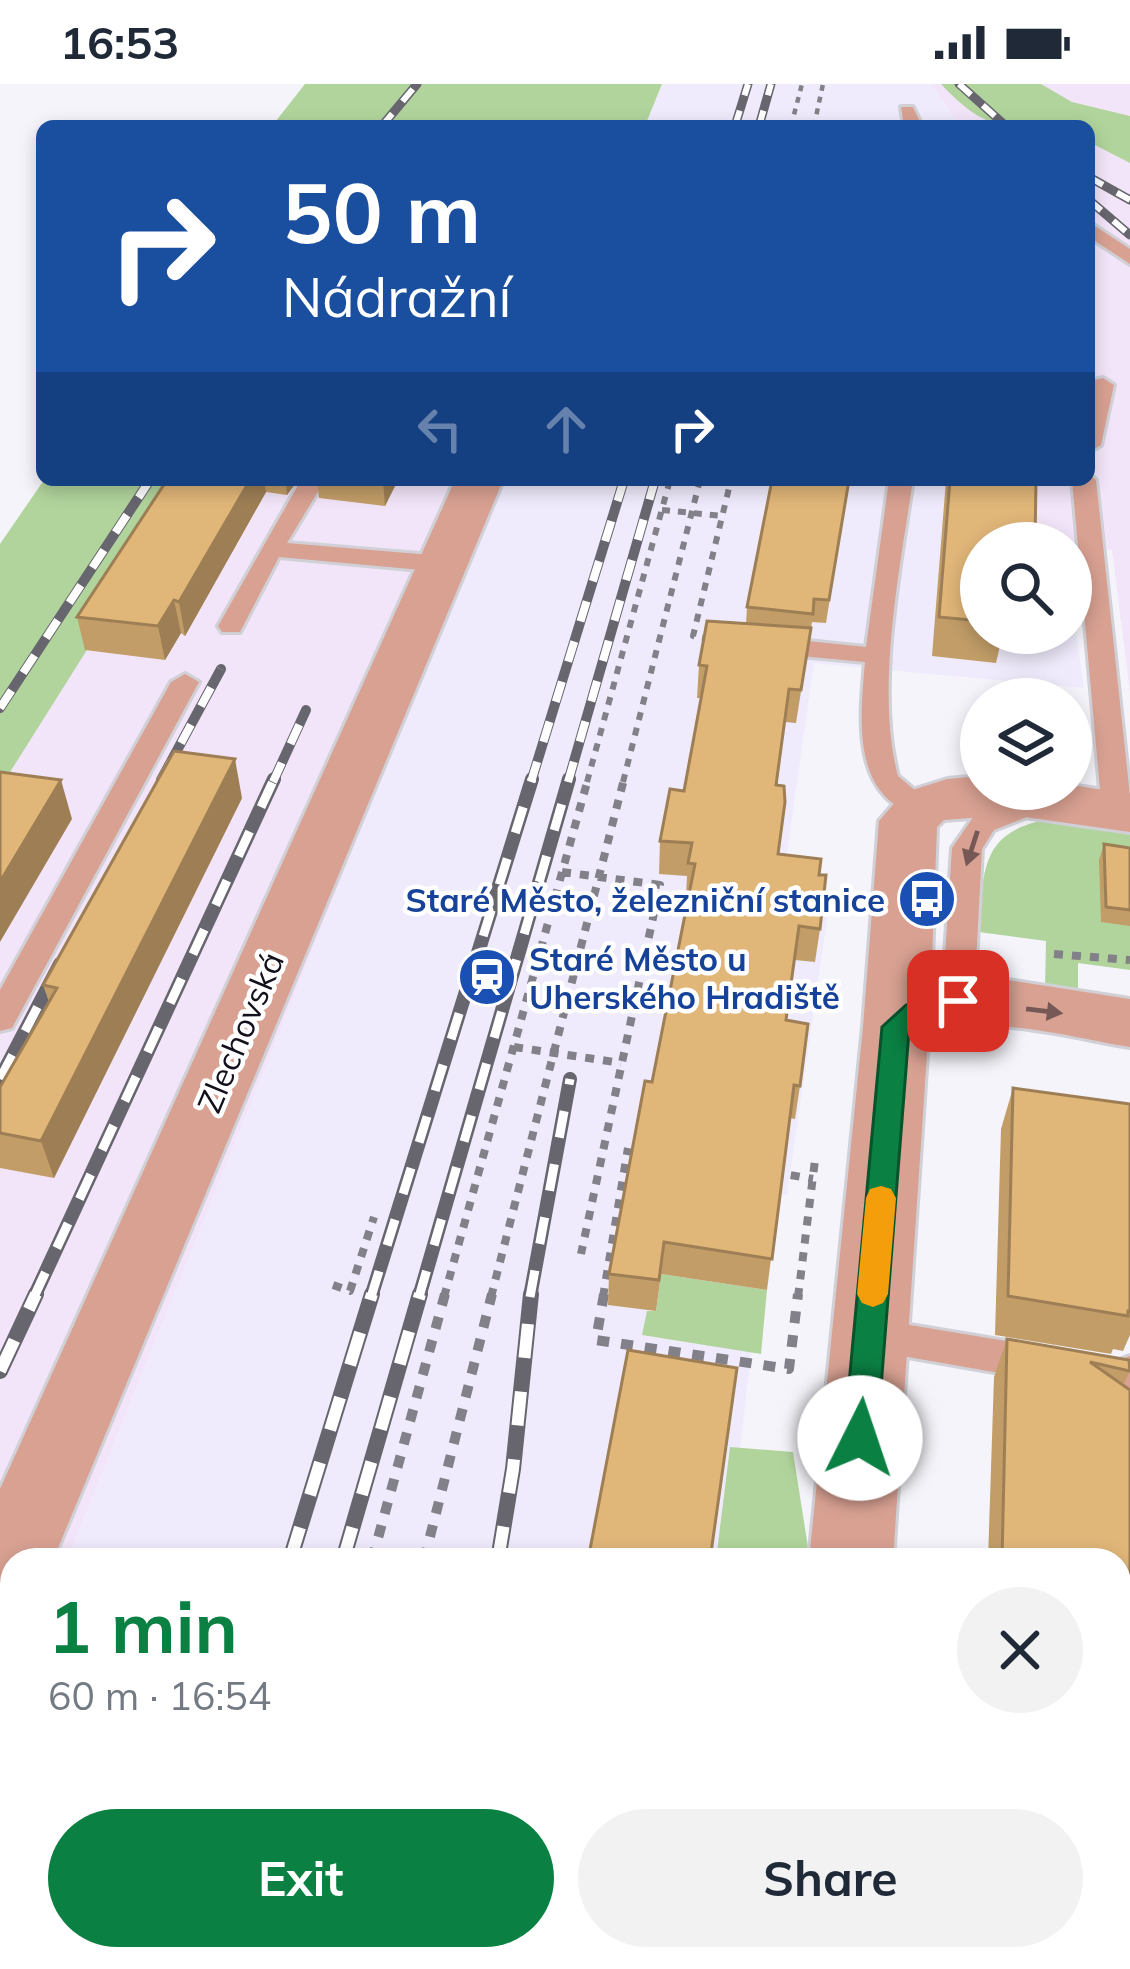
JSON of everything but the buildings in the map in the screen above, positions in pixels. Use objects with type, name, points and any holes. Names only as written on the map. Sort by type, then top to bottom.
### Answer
[{"type":"street","name":"Zlechovská","points":[[16,1548],[476,486]]},
{"type":"street","points":[[851,1548],[868,1334],[927,1014],[908,821],[919,806],[960,797]]},
{"type":"street","points":[[1092,808],[1124,812]]},
{"type":"street","points":[[927,1014],[1130,1023]]},
{"type":"lane","points":[[1095,232],[1130,258]]},
{"type":"lane","points":[[1095,419],[1103,385]]},
{"type":"lane","points":[[231,626],[309,486]]},
{"type":"lane","points":[[900,486],[880,656],[880,766],[888,783],[919,806]]},
{"type":"lane","points":[[1085,486],[1106,586],[1124,812]]},
{"type":"lane","points":[[272,549],[442,564]]},
{"type":"lane","points":[[717,640],[880,656]]},
{"type":"lane","points":[[0,1018],[185,682]]},
{"type":"lane","points":[[927,1014],[967,848],[984,823],[1017,810]]},
{"type":"lane","points":[[868,1334],[1119,1376],[1130,1373]]},
{"type":"path","points":[[793,120],[802,84]]},
{"type":"path","points":[[815,120],[823,84]]},
{"type":"path","points":[[375,1548],[668,486]]},
{"type":"path","points":[[427,1548],[699,486]]},
{"type":"path","points":[[717,640],[693,637],[730,486]]},
{"type":"path","points":[[662,510],[723,516]]},
{"type":"path","points":[[562,872],[660,885],[581,1254]]},
{"type":"path","points":[[1072,952],[1130,960]]},
{"type":"path","points":[[514,1047],[621,1063]]},
{"type":"path","points":[[603,1144],[632,1149],[596,1340],[789,1369],[815,1156]]},
{"type":"path","points":[[768,1172],[813,1179]]},
{"type":"path","points":[[333,1286],[350,1291],[374,1217]]},
{"type":"shaded area","points":[[662,84],[931,84],[957,120],[647,120]]},
{"type":"shaded area","points":[[931,84],[1130,84],[1130,692],[1112,550],[1092,548],[1092,522],[1037,522],[1032,486],[1095,486],[1095,120],[957,120]]},
{"type":"shaded area","points":[[99,486],[500,486],[72,1548],[0,1548],[0,631]]},
{"type":"shaded area","points":[[500,486],[1032,486],[1036,522],[960,522],[960,654],[1079,654],[1083,678],[976,678],[814,663],[783,881],[831,892],[787,1195],[770,1193],[728,1548],[72,1548]]},
{"type":"green space","points":[[305,84],[662,84],[647,120],[277,120]]},
{"type":"green space","points":[[941,84],[1041,84],[1072,102],[1130,116],[1130,163],[1095,145],[1095,120],[987,120]]},
{"type":"green space","points":[[40,486],[190,486],[0,788],[0,544]]},
{"type":"green space","points":[[1063,817],[1130,822],[1130,970],[1078,963],[1078,993],[1045,989],[1046,941],[979,932],[982,886],[992,852],[1016,829]]},
{"type":"green space","points":[[661,1274],[767,1290],[761,1354],[642,1335],[647,1311],[656,1311]]},
{"type":"green space","points":[[730,1447],[793,1452],[808,1548],[717,1548]]},
{"type":"railway","points":[[387,120],[417,84]]},
{"type":"railway","points":[[737,120],[748,84]]},
{"type":"railway","points":[[761,120],[771,84]]},
{"type":"railway","points":[[959,84],[999,120]]},
{"type":"railway","points":[[1095,180],[1130,200]]},
{"type":"railway","points":[[1095,205],[1130,235]]},
{"type":"railway","points":[[0,708],[146,486]]},
{"type":"railway","points":[[531,782],[622,486]]},
{"type":"railway","points":[[568,782],[653,486]]},
{"type":"railway","points":[[161,780],[221,669]]},
{"type":"railway","points":[[273,782],[306,710]]},
{"type":"railway","points":[[34,1297],[274,779]]},
{"type":"railway","points":[[371,1297],[532,779]]},
{"type":"railway","points":[[419,1297],[569,779]]},
{"type":"railway","points":[[0,1079],[60,964]]},
{"type":"railway","points":[[530,1297],[570,1079]]},
{"type":"railway","points":[[0,1371],[36,1294]]},
{"type":"railway","points":[[294,1548],[372,1294]]},
{"type":"railway","points":[[346,1548],[420,1294]]},
{"type":"railway","points":[[500,1548],[531,1294]]},
{"type":"slow traffic","points":[[873,1294],[881,1198]]},
{"type":"place","name":"Staré Město, železniční stanice","points":[[927,899]]},
{"type":"place","name":"Staré Město u Uherského Hradiště","points":[[487,977]]},
{"type":"route","points":[[860,1438],[896,1027],[916,1012],[958,1001]]}]
